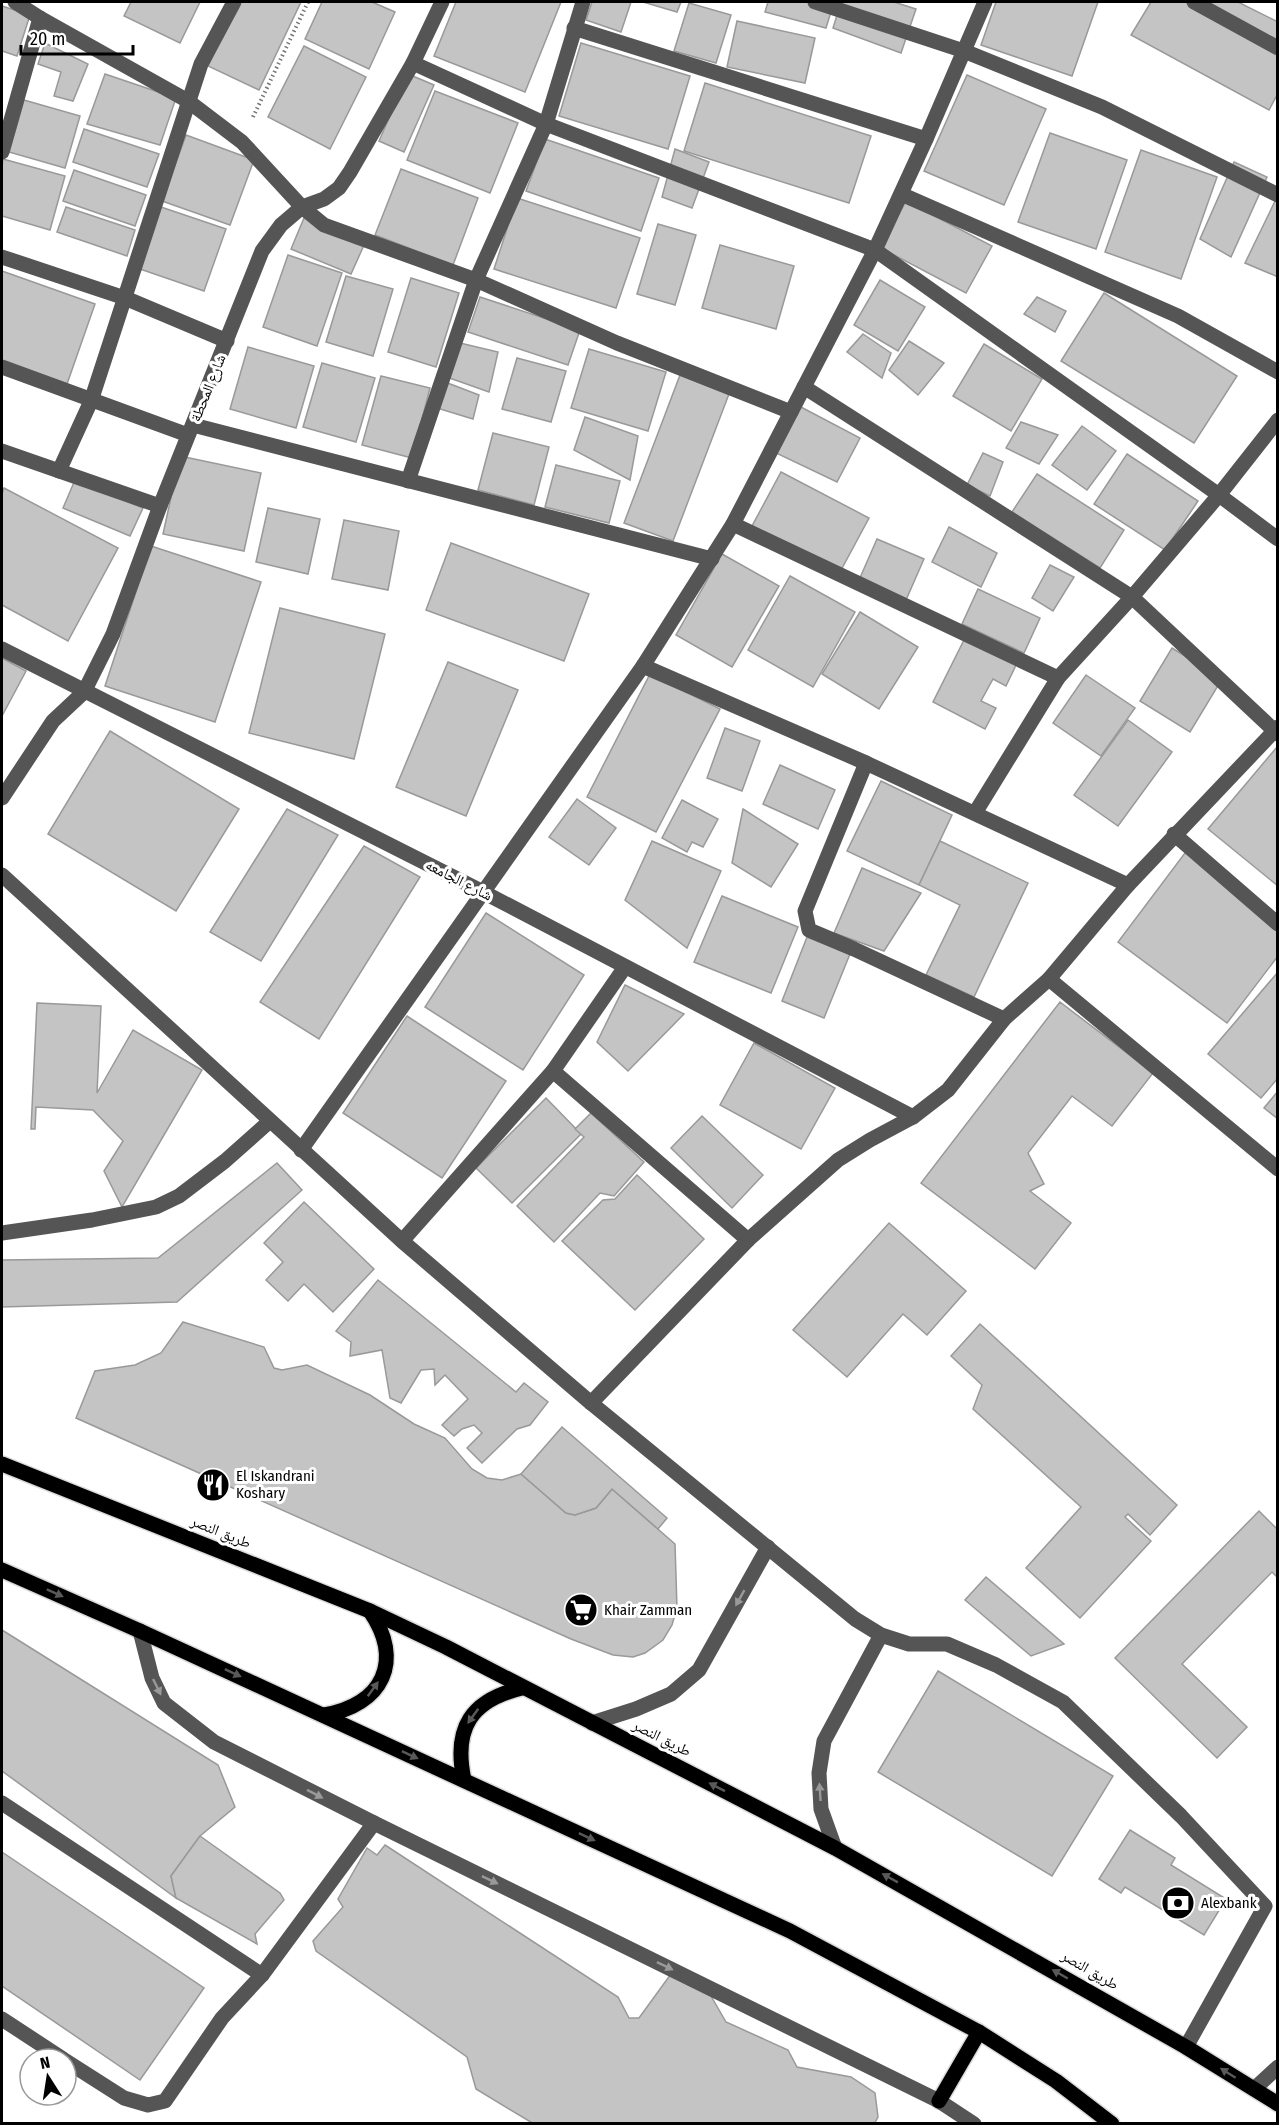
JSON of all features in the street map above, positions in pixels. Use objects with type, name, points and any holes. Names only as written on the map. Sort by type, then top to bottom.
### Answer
[{"type":"main road","name":"طريق النصر","points":[[2,1464],[370,1611],[446,1647],[835,1848],[1186,2047],[1278,2104]]},
{"type":"main road","points":[[2,1570],[324,1715],[790,1931],[979,2032],[1056,2081],[1112,2124]]},
{"type":"main road","points":[[324,1715],[344,1712],[363,1702],[377,1687],[385,1668],[387,1648],[381,1628],[370,1611]]},
{"type":"main road","points":[[464,1780],[459,1759],[461,1738],[470,1719],[483,1703],[502,1693],[522,1688]]},
{"type":"main road","points":[[939,2101],[979,2032]]},
{"type":"street","points":[[15,2],[188,101],[242,142],[302,207],[324,225],[476,280],[617,343],[791,412]]},
{"type":"street","points":[[59,471],[91,401],[201,64],[234,2]]},
{"type":"street","name":"شارع المحطة","points":[[2,798],[53,721],[84,692],[113,634],[160,506],[262,251],[282,225],[302,207],[324,199],[339,188],[413,63],[442,2]]},
{"type":"street","points":[[408,481],[476,280],[546,124],[583,2]]},
{"type":"street","points":[[816,2],[964,51],[1102,107],[1278,195]]},
{"type":"street","points":[[301,1150],[643,666],[733,524],[875,250],[985,2]]},
{"type":"street","points":[[1198,2],[1278,48]]},
{"type":"street","points":[[2,152],[8,106],[40,18]]},
{"type":"street","points":[[574,28],[926,139]]},
{"type":"street","points":[[413,63],[546,124],[875,250],[1278,539]]},
{"type":"street","points":[[901,194],[1178,316],[1278,372]]},
{"type":"street","points":[[2,257],[125,298],[227,341]]},
{"type":"street","points":[[2,367],[91,401],[190,430],[408,481],[712,559]]},
{"type":"street","points":[[591,1403],[748,1240],[838,1160],[913,1117],[948,1089],[1005,1019],[1049,979],[1174,834],[1276,731],[1132,597],[804,387]]},
{"type":"street","points":[[975,813],[1058,678],[1132,597],[1219,495],[1278,420]]},
{"type":"street","points":[[2,451],[160,506]]},
{"type":"street","points":[[733,524],[1058,678]]},
{"type":"street","name":"شارع الجامعه","points":[[2,649],[483,892],[913,1117]]},
{"type":"street","points":[[643,666],[866,763],[1128,885]]},
{"type":"street","points":[[866,763],[805,911],[809,930],[1005,1019]]},
{"type":"street","points":[[1174,834],[1278,924]]},
{"type":"street","points":[[2,875],[402,1241],[591,1403],[855,1619],[881,1635],[909,1644],[947,1644],[996,1665],[1063,1702],[1181,1816],[1265,1906],[1186,2047]]},
{"type":"street","points":[[402,1241],[553,1071],[625,968]]},
{"type":"street","points":[[1049,979],[1278,1169]]},
{"type":"street","points":[[553,1071],[748,1240]]},
{"type":"street","points":[[2,1233],[156,1208],[188,1189],[225,1161],[270,1121]]},
{"type":"street","points":[[592,1723],[636,1709],[671,1694],[699,1670],[768,1547]]},
{"type":"street","points":[[140,1631],[152,1678],[165,1703],[214,1743],[939,2101],[974,2124]]},
{"type":"street","points":[[835,1848],[821,1809],[819,1773],[824,1741],[881,1635]]},
{"type":"street","points":[[2,1803],[262,1975]]},
{"type":"street","points":[[78,2068],[124,2098],[148,2105],[165,2101],[222,2018],[262,1975],[374,1823]]},
{"type":"street","points":[[2,2019],[45,2047]]},
{"type":"street","points":[[1254,2089],[1278,2067]]},
{"type":"path","points":[[242,142],[308,2]]},
{"type":"building","points":[[131,2],[200,2],[180,43],[124,16]]},
{"type":"building","points":[[238,2],[301,2],[259,90],[208,66]]},
{"type":"building","points":[[322,2],[372,2],[395,12],[369,69],[305,39]]},
{"type":"building","points":[[456,2],[561,2],[525,92],[434,56]]},
{"type":"building","points":[[592,2],[631,2],[621,32],[586,20]]},
{"type":"building","points":[[643,2],[681,2],[677,12]]},
{"type":"building","points":[[768,2],[834,2],[826,28],[765,12]]},
{"type":"building","points":[[841,2],[894,2],[916,9],[901,53],[833,28]]},
{"type":"building","points":[[996,2],[1098,2],[1072,76],[981,45]]},
{"type":"building","points":[[1151,2],[1238,2],[1278,22],[1278,93],[1269,110],[1131,35]]},
{"type":"building","points":[[689,3],[731,15],[716,63],[674,51]]},
{"type":"building","points":[[2,6],[30,15],[17,56],[2,51]]},
{"type":"building","points":[[737,21],[815,38],[805,83],[727,67]]},
{"type":"building","points":[[45,43],[88,64],[73,101],[54,96],[61,72],[38,64]]},
{"type":"building","points":[[581,43],[690,76],[668,149],[559,116]]},
{"type":"building","points":[[304,46],[366,77],[330,149],[268,117]]},
{"type":"building","points":[[105,74],[176,98],[160,145],[87,124]]},
{"type":"building","points":[[408,74],[434,85],[404,152],[379,141]]},
{"type":"building","points":[[967,75],[1046,109],[1004,205],[924,171]]},
{"type":"building","points":[[705,83],[871,136],[849,203],[684,151]]},
{"type":"building","points":[[435,91],[518,123],[490,193],[407,160]]},
{"type":"building","points":[[24,100],[80,116],[65,168],[9,152]]},
{"type":"building","points":[[84,129],[159,154],[147,187],[73,162]]},
{"type":"building","points":[[1050,133],[1127,160],[1096,249],[1018,222]]},
{"type":"building","points":[[186,135],[254,160],[230,225],[162,201]]},
{"type":"building","points":[[545,139],[659,178],[641,231],[526,191]]},
{"type":"building","points":[[675,149],[709,162],[692,208],[662,197]]},
{"type":"building","points":[[1141,150],[1217,177],[1181,279],[1105,252]]},
{"type":"building","points":[[3,159],[65,176],[50,230],[2,216]]},
{"type":"building","points":[[1234,162],[1267,177],[1231,257],[1200,239]]},
{"type":"building","points":[[401,169],[478,198],[453,265],[375,235]]},
{"type":"building","points":[[74,170],[146,195],[135,226],[63,201]]},
{"type":"building","points":[[1278,195],[1278,274],[1276,276],[1245,263]]},
{"type":"building","points":[[517,198],[640,238],[616,308],[494,269]]},
{"type":"building","points":[[906,201],[992,246],[966,293],[881,248]]},
{"type":"building","points":[[66,207],[135,230],[127,256],[57,232]]},
{"type":"building","points":[[161,207],[226,229],[204,291],[140,269]]},
{"type":"building","points":[[304,218],[365,243],[351,274],[291,249]]},
{"type":"building","points":[[658,224],[696,235],[675,305],[637,294]]},
{"type":"building","points":[[720,245],[794,266],[776,329],[702,308]]},
{"type":"building","points":[[288,255],[342,273],[317,346],[263,327]]},
{"type":"building","points":[[2,271],[95,304],[67,384],[2,361]]},
{"type":"building","points":[[346,276],[393,289],[373,356],[326,342]]},
{"type":"building","points":[[411,278],[459,293],[436,367],[388,352]]},
{"type":"building","points":[[880,280],[925,307],[898,351],[854,325]]},
{"type":"building","points":[[1104,293],[1237,376],[1194,443],[1061,361]]},
{"type":"building","points":[[480,297],[580,330],[568,365],[468,332]]},
{"type":"building","points":[[1037,297],[1066,311],[1055,332],[1024,314]]},
{"type":"building","points":[[863,334],[891,353],[882,378],[847,352]]},
{"type":"building","points":[[909,341],[944,363],[918,395],[889,370]]},
{"type":"building","points":[[460,343],[498,352],[489,392],[444,376]]},
{"type":"building","points":[[984,344],[1042,379],[1011,431],[953,396]]},
{"type":"building","points":[[248,347],[314,366],[296,428],[230,409]]},
{"type":"building","points":[[589,349],[666,372],[648,431],[571,408]]},
{"type":"building","points":[[517,358],[566,371],[551,422],[502,409]]},
{"type":"building","points":[[322,363],[375,378],[356,442],[303,427]]},
{"type":"building","points":[[680,375],[729,394],[673,541],[624,523]]},
{"type":"building","points":[[381,376],[430,388],[412,458],[362,445]]},
{"type":"building","points":[[445,382],[479,395],[473,419],[437,408]]},
{"type":"building","points":[[799,406],[860,438],[837,482],[776,453]]},
{"type":"building","points":[[585,417],[638,436],[630,480],[574,450]]},
{"type":"building","points":[[1021,422],[1058,435],[1039,464],[1006,448]]},
{"type":"building","points":[[1082,426],[1116,451],[1087,490],[1052,465]]},
{"type":"building","points":[[493,433],[549,447],[534,505],[478,490]]},
{"type":"building","points":[[983,453],[1003,462],[990,496],[967,485]]},
{"type":"building","points":[[1127,454],[1198,501],[1165,550],[1094,504]]},
{"type":"building","points":[[180,456],[261,473],[244,551],[163,534]]},
{"type":"building","points":[[556,465],[620,481],[609,523],[545,507]]},
{"type":"building","points":[[781,472],[869,518],[840,572],[752,526]]},
{"type":"building","points":[[1037,474],[1124,530],[1100,568],[1012,512]]},
{"type":"building","points":[[75,480],[143,508],[130,536],[63,508]]},
{"type":"building","points":[[4,488],[118,548],[68,641],[2,605],[2,494]]},
{"type":"building","points":[[268,508],[320,519],[308,574],[256,562]]},
{"type":"building","points":[[344,520],[399,531],[388,590],[332,579]]},
{"type":"building","points":[[949,527],[997,553],[981,587],[932,562]]},
{"type":"building","points":[[877,539],[924,559],[906,600],[859,580]]},
{"type":"building","points":[[451,543],[589,594],[564,661],[426,610]]},
{"type":"building","points":[[151,546],[261,582],[215,722],[105,686]]},
{"type":"building","points":[[722,554],[779,586],[732,667],[676,635]]},
{"type":"building","points":[[1050,565],[1074,577],[1053,611],[1032,598]]},
{"type":"building","points":[[790,576],[855,612],[813,687],[748,650]]},
{"type":"building","points":[[978,589],[1040,618],[1024,653],[962,624]]},
{"type":"building","points":[[280,608],[385,634],[354,759],[249,733]]},
{"type":"building","points":[[860,612],[918,647],[879,709],[822,674]]},
{"type":"building","points":[[965,638],[1017,663],[1006,686],[993,679],[981,701],[996,708],[985,729],[933,702]]},
{"type":"building","points":[[1172,648],[1222,679],[1190,732],[1140,701]]},
{"type":"building","points":[[2,658],[26,671],[2,716]]},
{"type":"building","points":[[448,662],[518,690],[466,816],[396,787]]},
{"type":"building","points":[[650,674],[720,709],[656,832],[587,797]]},
{"type":"building","points":[[1086,675],[1135,708],[1101,756],[1053,723]]},
{"type":"building","points":[[1128,720],[1172,752],[1118,826],[1074,795]]},
{"type":"building","points":[[725,728],[760,741],[742,791],[707,778]]},
{"type":"building","points":[[110,731],[239,809],[176,911],[48,834]]},
{"type":"building","points":[[1278,747],[1278,886],[1208,829]]},
{"type":"building","points":[[780,765],[835,790],[818,829],[763,804]]},
{"type":"building","points":[[881,781],[952,815],[919,885],[847,851]]},
{"type":"building","points":[[577,799],[616,828],[589,865],[549,837]]},
{"type":"building","points":[[682,800],[718,819],[703,847],[692,842],[687,852],[662,838]]},
{"type":"building","points":[[287,809],[338,835],[261,961],[210,932]]},
{"type":"building","points":[[743,809],[798,844],[771,887],[732,863]]},
{"type":"building","points":[[652,841],[721,871],[687,948],[625,900]]},
{"type":"building","points":[[940,841],[1028,883],[974,997],[926,975],[960,905],[919,885]]},
{"type":"building","points":[[364,846],[420,877],[319,1039],[260,1002]]},
{"type":"building","points":[[1188,849],[1278,915],[1278,956],[1227,1023],[1118,942]]},
{"type":"building","points":[[862,868],[921,893],[884,951],[834,933]]},
{"type":"building","points":[[722,896],[798,927],[771,993],[694,962]]},
{"type":"building","points":[[486,913],[584,975],[523,1070],[425,1007]]},
{"type":"building","points":[[807,937],[850,954],[824,1018],[782,1001]]},
{"type":"building","points":[[1278,972],[1278,1078],[1261,1098],[1208,1054]]},
{"type":"building","points":[[625,985],[684,1014],[628,1071],[597,1042]]},
{"type":"building","points":[[1060,1002],[1153,1073],[1112,1126],[1072,1096],[1028,1153],[1044,1184],[1030,1191],[1071,1223],[1035,1269],[921,1183]]},
{"type":"building","points":[[37,1003],[101,1006],[97,1093],[133,1030],[202,1070],[122,1207],[104,1171],[123,1141],[93,1110],[36,1107],[35,1129],[31,1129]]},
{"type":"building","points":[[407,1016],[506,1081],[442,1178],[343,1113]]},
{"type":"building","points":[[754,1043],[835,1088],[801,1149],[720,1105]]},
{"type":"building","points":[[1278,1091],[1278,1119],[1264,1108]]},
{"type":"building","points":[[546,1098],[581,1134],[512,1203],[476,1168]]},
{"type":"building","points":[[591,1113],[644,1162],[614,1196],[600,1193],[554,1242],[517,1206],[584,1137],[575,1129]]},
{"type":"building","points":[[702,1116],[763,1175],[732,1208],[671,1148]]},
{"type":"building","points":[[277,1163],[302,1190],[177,1302],[2,1307],[2,1260],[158,1258]]},
{"type":"building","points":[[637,1175],[704,1239],[635,1310],[562,1241],[603,1200],[615,1199]]},
{"type":"building","points":[[304,1202],[374,1269],[333,1312],[304,1284],[288,1301],[266,1280],[283,1262],[264,1243]]},
{"type":"building","points":[[889,1223],[966,1291],[927,1335],[903,1314],[847,1377],[793,1330]]},
{"type":"building","points":[[378,1280],[516,1392],[524,1383],[548,1402],[530,1425],[517,1429],[482,1463],[467,1448],[482,1433],[474,1425],[462,1429],[454,1436],[442,1425],[468,1399],[445,1375],[435,1385],[434,1369],[421,1370],[401,1403],[390,1398],[382,1350],[350,1356],[351,1342],[336,1331]]},
{"type":"building","points":[[183,1322],[264,1347],[274,1368],[282,1370],[307,1365],[370,1395],[414,1424],[445,1438],[472,1469],[487,1478],[502,1480],[521,1474],[566,1513],[575,1515],[596,1508],[612,1489],[675,1544],[677,1608],[672,1625],[663,1640],[645,1653],[633,1657],[613,1655],[571,1639],[76,1418],[95,1371],[135,1365],[161,1353]]},
{"type":"building","points":[[980,1324],[1177,1505],[1150,1535],[1128,1514],[1125,1517],[1151,1541],[1080,1618],[1026,1568],[1081,1507],[973,1409],[982,1385],[951,1356]]},
{"type":"building","points":[[562,1427],[667,1518],[658,1529],[612,1489],[596,1508],[575,1515],[566,1513],[521,1474]]},
{"type":"building","points":[[1259,1511],[1278,1530],[1278,1578],[1272,1572],[1182,1664],[1247,1727],[1217,1758],[1115,1658]]},
{"type":"building","points":[[986,1577],[1064,1644],[1031,1656],[965,1600]]},
{"type":"building","points":[[2,1630],[218,1765],[235,1807],[200,1836],[171,1876],[176,1898],[2,1771]]},
{"type":"building","points":[[938,1671],[1113,1776],[1052,1876],[878,1772]]},
{"type":"building","points":[[1130,1830],[1175,1858],[1171,1865],[1226,1899],[1204,1935],[1125,1887],[1121,1893],[1099,1879]]},
{"type":"building","points":[[200,1836],[280,1893],[284,1900],[255,1934],[257,1944],[176,1898],[171,1876]]},
{"type":"building","points":[[385,1845],[618,1997],[629,2018],[639,2018],[671,1974],[707,1989],[726,2022],[788,2050],[797,2067],[851,2077],[875,2093],[878,2117],[874,2124],[534,2124],[476,2089],[467,2057],[316,1951],[313,1941],[343,1907],[338,1899],[367,1848],[377,1855]]},
{"type":"building","points":[[2,1852],[204,1988],[140,2080],[2,1986]]},
{"type":"place","name":"El Iskandrani Koshary","points":[[213,1485]]},
{"type":"place","name":"Khair Zamman","points":[[581,1610]]},
{"type":"place","name":"Alexbank","points":[[1178,1903]]}]
